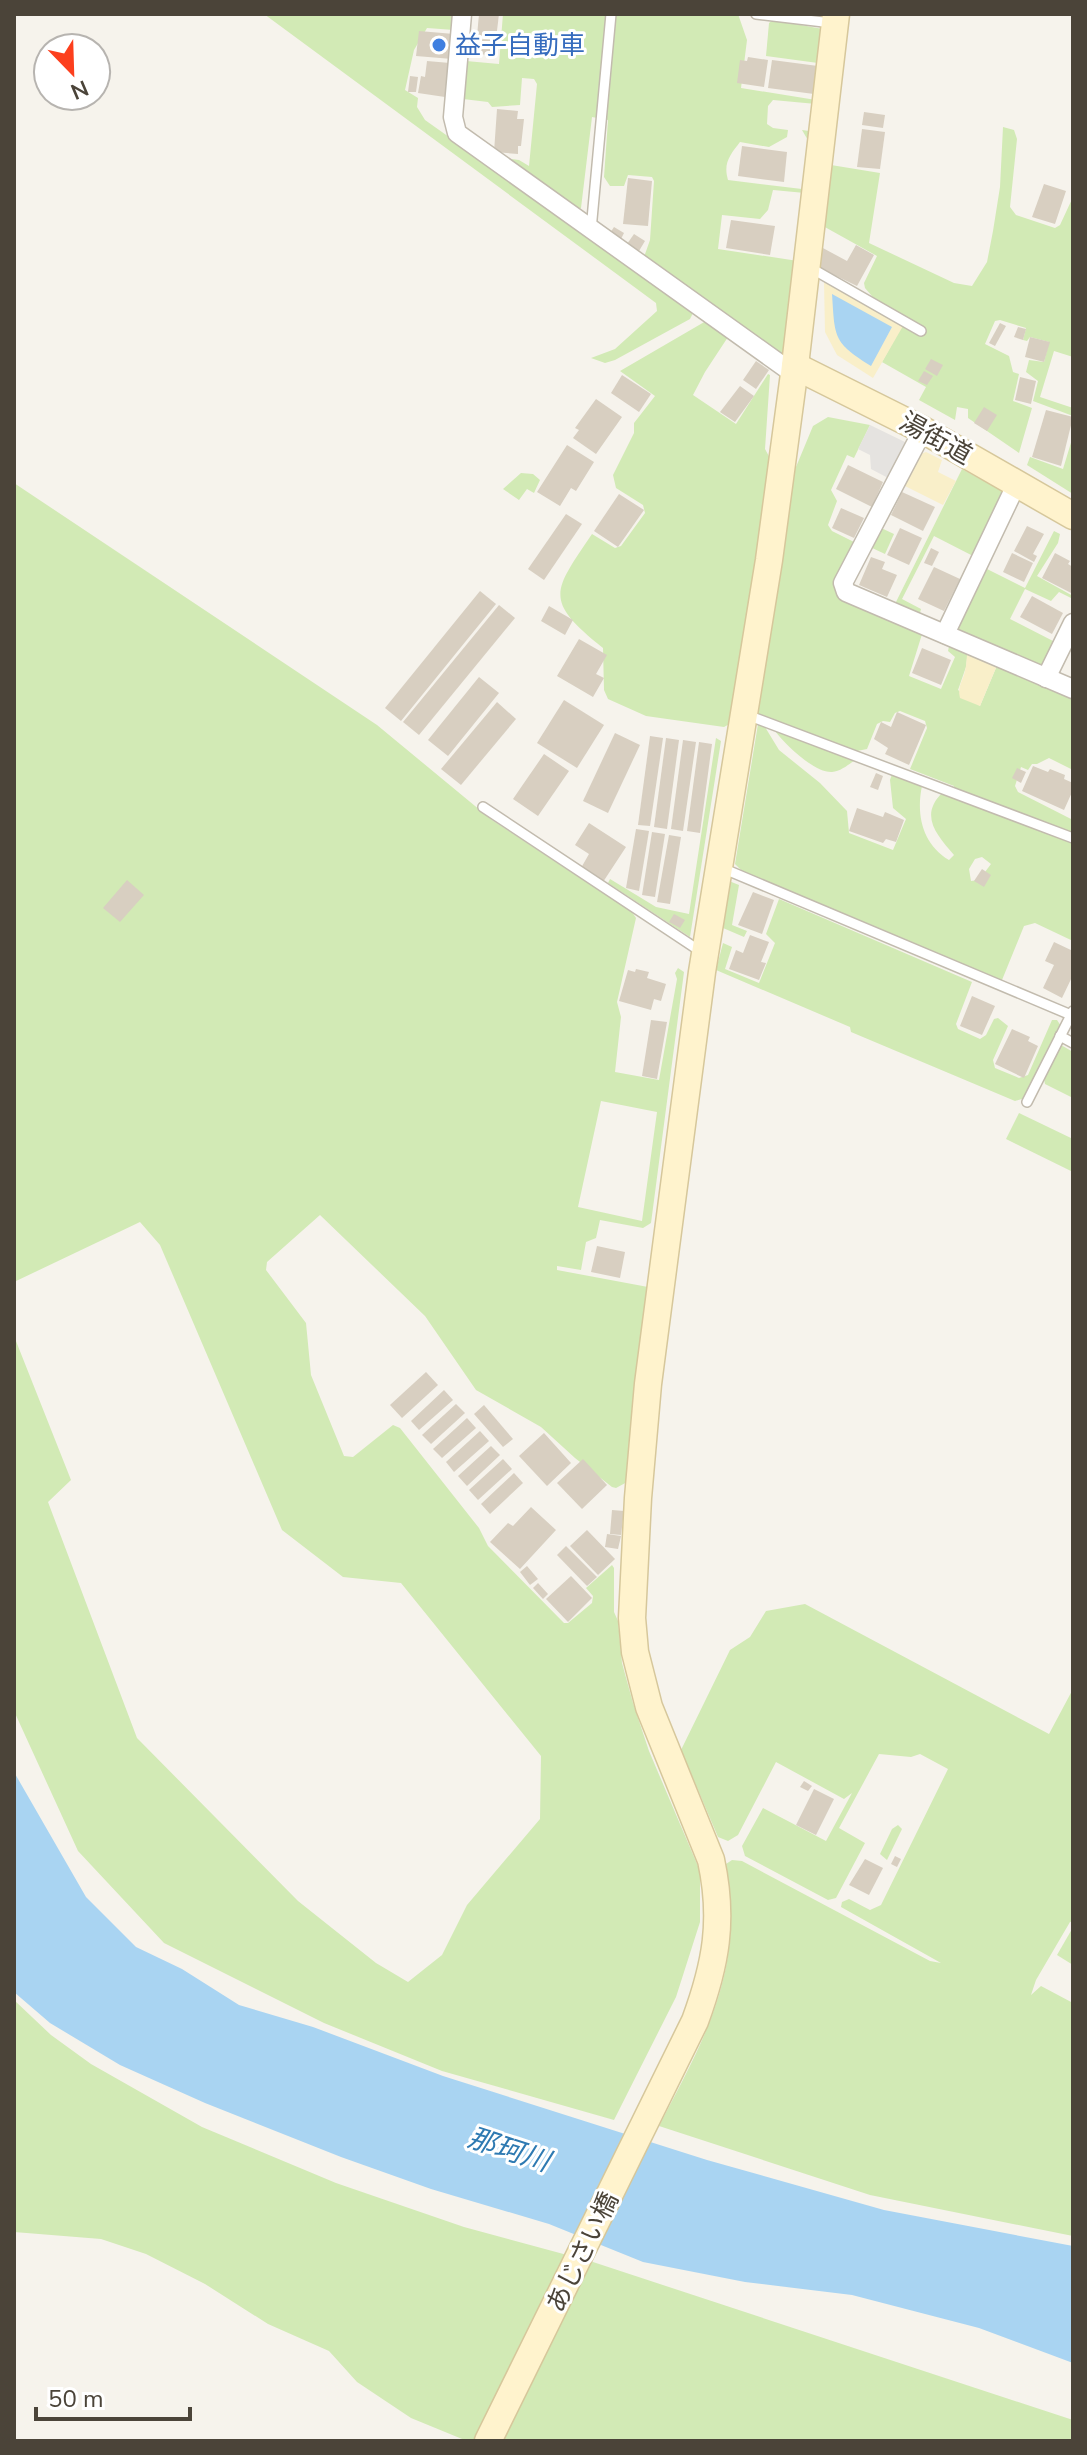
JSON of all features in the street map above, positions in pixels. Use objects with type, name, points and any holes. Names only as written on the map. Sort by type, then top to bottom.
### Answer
[{"type":"street","points":[[462,14],[453,117],[457,133],[591,230],[795,370]]},
{"type":"street","name":"あじさい橋","points":[[488,2441],[676,2064],[714,1966],[718,1934],[717,1885],[703,1836],[649,1707],[635,1652],[632,1618],[638,1498],[648,1384],[705,954],[769,560],[795,370],[835,19]]},
{"type":"street","name":"湯街道","points":[[795,370],[923,430],[1073,516]]},
{"type":"street","points":[[923,430],[843,583],[846,592],[1073,689]]},
{"type":"street","points":[[945,634],[1017,483]]},
{"type":"street","points":[[1046,678],[1073,623]]},
{"type":"lane","points":[[591,230],[611,14]]},
{"type":"lane","points":[[756,14],[835,19]]},
{"type":"lane","points":[[807,266],[921,331]]},
{"type":"lane","points":[[744,714],[1073,838]]},
{"type":"lane","points":[[483,807],[705,954]]},
{"type":"lane","points":[[719,866],[1072,1013],[1027,1102]]},
{"type":"lane","points":[[1060,1036],[1073,1043]]},
{"type":"green space","points":[[264,14],[454,14],[454,30],[427,28],[414,50],[405,90],[418,98],[417,107],[425,120],[694,311],[690,319],[615,360],[605,363],[591,358],[615,349],[657,311],[656,303]]},
{"type":"green space","points":[[503,14],[738,14],[747,40],[741,88],[816,100],[816,104],[773,100],[768,106],[767,124],[788,130],[787,137],[769,147],[740,142],[727,164],[728,180],[802,189],[809,142],[802,130],[809,131],[812,136],[805,193],[773,190],[768,210],[760,219],[722,215],[718,249],[798,261],[784,353],[779,355],[644,257],[650,240],[654,181],[652,177],[628,175],[624,186],[610,186],[604,177],[608,120],[592,117],[581,208],[575,211],[498,157],[519,160],[529,166],[537,84],[534,79],[522,78],[520,105],[492,107],[488,102],[463,99],[466,61],[499,64]]},
{"type":"green space","points":[[773,20],[823,29],[818,63],[766,56],[769,23]]},
{"type":"green space","points":[[1003,127],[1014,130],[1017,139],[1010,207],[1016,215],[1055,228],[1060,225],[1073,197],[1073,357],[1054,351],[1040,397],[1073,408],[1073,416],[1033,401],[1038,381],[1026,372],[1029,360],[1044,362],[1049,342],[1030,337],[1027,341],[1023,340],[1026,328],[1000,320],[995,321],[985,344],[1009,356],[1013,372],[1019,374],[1013,401],[1032,408],[1019,453],[968,418],[968,409],[957,407],[955,420],[919,400],[926,387],[882,362],[903,324],[889,316],[865,288],[864,283],[877,256],[823,226],[831,165],[880,173],[869,243],[954,283],[972,286],[987,262],[1000,187]]},
{"type":"green space","points":[[706,321],[728,337],[693,395],[736,424],[770,375],[765,449],[771,460],[735,721],[724,727],[646,716],[608,699],[604,690],[603,648],[570,618],[560,595],[569,570],[592,534],[615,548],[621,546],[645,513],[643,505],[616,488],[613,475],[634,433],[634,423],[655,396],[620,371]]},
{"type":"green space","points":[[828,417],[870,425],[854,458],[847,455],[831,490],[837,501],[828,525],[832,531],[856,543],[839,583],[923,631],[909,676],[941,689],[955,657],[948,651],[950,642],[968,650],[958,690],[980,706],[998,663],[1073,695],[1073,770],[1049,758],[1032,764],[1028,770],[1021,767],[1015,786],[1018,792],[1073,820],[1073,941],[1035,923],[1024,926],[1002,980],[998,981],[743,872],[735,864],[758,724],[765,727],[779,750],[820,783],[847,811],[849,833],[893,850],[906,819],[893,808],[892,774],[922,786],[921,818],[927,837],[949,860],[954,855],[937,833],[931,817],[935,801],[942,793],[954,797],[954,786],[910,769],[927,728],[925,721],[900,711],[895,713],[890,722],[877,724],[867,749],[857,751],[758,715],[791,479],[813,426]],"holes":[[[982,857],[991,864],[979,880],[971,881],[969,869],[975,859]]]},
{"type":"green space","points":[[1073,436],[1073,494],[1027,465],[1030,457],[1063,469]]},
{"type":"green space","points":[[962,469],[1002,491],[1004,500],[975,557],[934,536],[902,599],[939,622],[894,606]]},
{"type":"green space","points":[[521,473],[533,474],[540,480],[534,493],[527,489],[519,500],[503,489]]},
{"type":"green space","points":[[14,483],[377,725],[492,820],[632,912],[636,918],[617,1002],[621,1017],[615,1072],[659,1080],[677,979],[675,973],[678,968],[684,972],[651,1223],[643,1228],[600,1220],[596,1238],[586,1242],[581,1270],[557,1266],[557,1270],[648,1287],[629,1481],[612,1487],[541,1427],[476,1390],[425,1316],[320,1215],[267,1262],[266,1270],[306,1323],[311,1375],[344,1456],[353,1457],[393,1425],[400,1428],[479,1528],[488,1546],[564,1623],[592,1603],[593,1596],[586,1588],[612,1565],[614,1568],[614,1612],[618,1621],[622,1663],[649,1751],[700,1871],[700,1922],[676,1997],[614,2120],[442,2071],[324,2023],[164,1943],[78,1851],[14,1711],[14,1336],[71,1480],[48,1502],[137,1738],[298,1901],[376,1963],[408,1982],[442,1955],[467,1905],[540,1819],[541,1756],[401,1583],[343,1577],[282,1530],[160,1245],[140,1222],[14,1282]],"holes":[[[601,1101],[657,1112],[642,1221],[578,1207]]]},
{"type":"green space","points":[[879,527],[894,534],[885,554],[870,547]]},
{"type":"green space","points":[[1054,531],[1060,534],[1058,543],[1037,576],[1073,596],[1073,599],[1059,592],[1051,601],[1025,589],[1010,619],[1055,642],[1045,663],[1038,667],[956,631],[983,567],[1025,588]]},
{"type":"green space","points":[[775,731],[855,760],[844,768],[825,771],[800,757]]},
{"type":"green space","points":[[716,738],[721,741],[690,937],[608,883],[610,879],[656,907],[689,914]]},
{"type":"green space","points":[[729,881],[739,885],[732,925],[747,931],[744,937],[723,928]]},
{"type":"green space","points":[[779,899],[972,982],[956,1024],[958,1029],[980,1039],[986,1035],[994,1019],[998,1018],[1008,1026],[993,1060],[995,1068],[1019,1078],[1028,1075],[1052,1020],[1057,1020],[1061,1026],[1025,1098],[1015,1101],[851,1032],[850,1027],[716,970],[723,943],[732,947],[725,969],[759,983],[775,943],[766,934]]},
{"type":"green space","points":[[1061,1045],[1073,1052],[1073,1098],[1045,1084],[1044,1079]]},
{"type":"green space","points":[[1019,1113],[1073,1139],[1073,1172],[1006,1139]]},
{"type":"green space","points":[[805,1604],[1049,1734],[1073,1689],[1073,1921],[1036,1980],[1031,1995],[1041,1986],[1073,2003],[1073,2236],[870,2195],[659,2126],[708,2027],[717,2001],[729,1948],[731,1919],[726,1864],[732,1860],[742,1861],[930,1961],[941,1963],[841,1907],[842,1902],[849,1899],[870,1910],[881,1905],[948,1769],[920,1754],[911,1757],[879,1754],[839,1828],[865,1843],[836,1898],[828,1900],[745,1856],[742,1846],[763,1808],[826,1841],[852,1793],[844,1799],[776,1762],[738,1835],[728,1841],[718,1837],[681,1750],[730,1650],[750,1637],[766,1611]]},
{"type":"green space","points":[[898,1825],[902,1829],[887,1860],[880,1854],[892,1829]]},
{"type":"green space","points":[[1073,1929],[1073,1965],[1057,1955]]},
{"type":"green space","points":[[14,2000],[51,2035],[91,2064],[202,2127],[336,2183],[464,2227],[593,2262],[1073,2420],[1073,2441],[467,2441],[411,2418],[357,2382],[329,2351],[268,2324],[205,2284],[146,2254],[101,2239],[14,2232]]},
{"type":"sand","points":[[824,282],[903,326],[873,378],[837,355],[825,332]]},
{"type":"sand","points":[[926,452],[942,460],[938,472],[956,481],[943,505],[905,486],[920,454]]},
{"type":"sand","points":[[968,650],[998,663],[980,706],[960,698],[959,694]]},
{"type":"shaded area","points":[[870,425],[905,442],[906,449],[890,479],[871,469],[870,455],[858,449]]},
{"type":"water","points":[[832,294],[892,327],[871,366],[849,351],[838,338]]},
{"type":"water","name":"那珂川","points":[[14,1772],[86,1897],[136,1947],[182,1969],[239,2005],[313,2027],[443,2076],[707,2160],[884,2210],[1073,2246],[1073,2363],[979,2328],[852,2295],[745,2282],[643,2262],[549,2224],[431,2189],[341,2157],[205,2103],[120,2065],[50,2023],[14,1992]]},
{"type":"building","points":[[479,14],[499,14],[496,39],[477,36]]},
{"type":"building","points":[[419,31],[454,34],[452,59],[416,56]]},
{"type":"building","points":[[481,39],[496,40],[494,56],[480,54]]},
{"type":"building","points":[[748,57],[768,60],[764,87],[737,83],[740,60],[747,61]]},
{"type":"building","points":[[772,60],[818,66],[814,94],[768,88]]},
{"type":"building","points":[[427,61],[450,63],[445,97],[418,93],[421,76],[425,77]]},
{"type":"building","points":[[410,76],[418,77],[416,92],[408,92]]},
{"type":"building","points":[[497,109],[518,111],[517,119],[524,119],[518,154],[494,152]]},
{"type":"building","points":[[864,112],[885,115],[883,128],[862,125]]},
{"type":"building","points":[[862,129],[885,132],[880,169],[857,167]]},
{"type":"building","points":[[742,146],[787,152],[784,182],[738,176]]},
{"type":"building","points":[[628,178],[652,181],[648,226],[623,224]]},
{"type":"building","points":[[1044,184],[1066,191],[1055,224],[1032,217]]},
{"type":"building","points":[[731,220],[775,226],[770,255],[726,248]]},
{"type":"building","points":[[614,227],[624,233],[621,239],[610,233]]},
{"type":"building","points":[[634,234],[645,241],[639,251],[627,244]]},
{"type":"building","points":[[856,245],[874,255],[857,286],[820,268],[821,247],[847,261]]},
{"type":"building","points":[[1000,323],[1006,326],[995,346],[989,343]]},
{"type":"building","points":[[1018,327],[1026,329],[1023,340],[1014,337]]},
{"type":"building","points":[[1030,337],[1050,342],[1044,362],[1025,357]]},
{"type":"building","points":[[931,359],[943,365],[937,376],[925,369]]},
{"type":"building","points":[[756,361],[769,370],[756,389],[743,380]]},
{"type":"building","points":[[924,371],[933,376],[927,385],[918,381]]},
{"type":"building","points":[[622,375],[651,394],[639,412],[611,393]]},
{"type":"building","points":[[1020,377],[1036,381],[1031,404],[1015,400]]},
{"type":"building","points":[[740,386],[754,396],[735,422],[720,412]]},
{"type":"building","points":[[596,399],[622,417],[596,454],[573,438],[579,430],[575,428]]},
{"type":"building","points":[[984,407],[997,415],[987,431],[974,423]]},
{"type":"building","points":[[1046,410],[1073,417],[1061,466],[1032,457]]},
{"type":"building","points":[[567,445],[594,462],[576,491],[571,488],[560,506],[537,492]]},
{"type":"building","points":[[848,465],[883,482],[872,507],[836,489]]},
{"type":"building","points":[[902,492],[935,507],[923,531],[891,515]]},
{"type":"building","points":[[619,494],[644,510],[618,547],[594,531]]},
{"type":"building","points":[[841,508],[864,518],[854,538],[832,528]]},
{"type":"building","points":[[566,514],[582,524],[544,580],[528,569]]},
{"type":"building","points":[[1027,526],[1044,534],[1033,554],[1037,556],[1034,562],[1014,551]]},
{"type":"building","points":[[900,528],[922,538],[909,565],[887,555]]},
{"type":"building","points":[[931,548],[939,552],[932,566],[924,563]]},
{"type":"building","points":[[1012,553],[1033,563],[1024,582],[1003,572]]},
{"type":"building","points":[[1055,553],[1070,561],[1068,564],[1073,567],[1073,594],[1042,578]]},
{"type":"building","points":[[871,557],[885,562],[882,569],[897,575],[887,597],[859,585]]},
{"type":"building","points":[[934,567],[960,579],[944,611],[918,599]]},
{"type":"building","points":[[480,591],[496,604],[401,721],[385,708]]},
{"type":"building","points":[[1032,596],[1063,613],[1052,634],[1020,617]]},
{"type":"building","points":[[499,605],[515,618],[419,735],[403,722]]},
{"type":"building","points":[[549,606],[573,620],[565,635],[541,621]]},
{"type":"building","points":[[579,639],[607,655],[596,674],[604,678],[593,697],[557,676]]},
{"type":"building","points":[[922,648],[951,660],[941,685],[912,673]]},
{"type":"building","points":[[479,677],[499,693],[448,756],[428,740]]},
{"type":"building","points":[[564,700],[604,725],[577,768],[537,743]]},
{"type":"building","points":[[497,702],[516,719],[461,785],[441,769]]},
{"type":"building","points":[[897,712],[926,725],[909,765],[885,754],[888,748],[874,739],[881,722],[891,727]]},
{"type":"building","points":[[615,733],[640,745],[608,813],[583,801]]},
{"type":"building","points":[[650,736],[663,738],[650,826],[638,825]]},
{"type":"building","points":[[666,738],[679,740],[667,829],[654,827]]},
{"type":"building","points":[[683,740],[696,742],[683,831],[671,829]]},
{"type":"building","points":[[699,742],[712,744],[700,833],[687,831]]},
{"type":"building","points":[[544,754],[569,771],[538,816],[513,799]]},
{"type":"building","points":[[1033,766],[1065,775],[1064,779],[1073,783],[1064,810],[1022,791]]},
{"type":"building","points":[[1017,768],[1026,772],[1021,783],[1012,778]]},
{"type":"building","points":[[876,773],[883,776],[878,790],[870,787]]},
{"type":"building","points":[[857,808],[883,817],[885,812],[904,820],[896,842],[886,839],[883,843],[849,831]]},
{"type":"building","points":[[589,823],[626,847],[603,882],[581,868],[589,854],[575,845]]},
{"type":"building","points":[[636,829],[649,831],[639,891],[626,888]]},
{"type":"building","points":[[652,832],[665,834],[655,897],[642,895]]},
{"type":"building","points":[[669,835],[681,837],[670,904],[657,902]]},
{"type":"building","points":[[982,869],[991,875],[984,887],[974,881]]},
{"type":"building","points":[[127,880],[144,895],[120,922],[103,908]]},
{"type":"building","points":[[753,892],[774,900],[762,934],[738,925]]},
{"type":"building","points":[[674,914],[685,920],[680,928],[669,922]]},
{"type":"building","points":[[750,935],[769,942],[761,962],[766,963],[759,980],[729,969],[736,950],[743,953]]},
{"type":"building","points":[[1054,942],[1073,951],[1073,975],[1062,998],[1043,988],[1054,965],[1045,961]]},
{"type":"building","points":[[636,969],[649,972],[647,978],[666,984],[661,1001],[654,999],[651,1010],[619,1001],[628,970],[635,972]]},
{"type":"building","points":[[972,996],[995,1006],[982,1035],[960,1026]]},
{"type":"building","points":[[651,1020],[667,1022],[657,1079],[642,1076]]},
{"type":"building","points":[[1012,1029],[1030,1037],[1028,1041],[1038,1046],[1024,1078],[995,1064]]},
{"type":"building","points":[[597,1246],[625,1252],[620,1278],[591,1272]]},
{"type":"building","points":[[426,1372],[438,1385],[402,1418],[390,1405]]},
{"type":"building","points":[[444,1390],[453,1400],[419,1430],[411,1421]]},
{"type":"building","points":[[456,1404],[465,1413],[431,1444],[422,1435]]},
{"type":"building","points":[[484,1405],[513,1439],[503,1447],[474,1414]]},
{"type":"building","points":[[467,1418],[476,1428],[442,1458],[433,1449]]},
{"type":"building","points":[[480,1431],[489,1441],[454,1472],[446,1462]]},
{"type":"building","points":[[544,1433],[571,1463],[547,1486],[519,1456]]},
{"type":"building","points":[[491,1446],[500,1455],[467,1486],[458,1476]]},
{"type":"building","points":[[503,1459],[512,1469],[478,1500],[469,1490]]},
{"type":"building","points":[[583,1459],[607,1485],[582,1509],[557,1483]]},
{"type":"building","points":[[514,1473],[523,1483],[490,1514],[481,1504]]},
{"type":"building","points":[[531,1507],[556,1530],[520,1569],[490,1542],[508,1523],[513,1526]]},
{"type":"building","points":[[612,1510],[624,1511],[621,1535],[610,1534]]},
{"type":"building","points":[[587,1530],[615,1559],[598,1575],[570,1546]]},
{"type":"building","points":[[607,1534],[621,1536],[618,1549],[605,1547]]},
{"type":"building","points":[[566,1546],[597,1577],[587,1586],[557,1555]]},
{"type":"building","points":[[527,1566],[538,1579],[530,1585],[520,1572]]},
{"type":"building","points":[[571,1576],[592,1598],[568,1622],[546,1599]]},
{"type":"building","points":[[538,1583],[548,1594],[543,1599],[533,1588]]},
{"type":"building","points":[[804,1781],[812,1786],[808,1791],[800,1787]]},
{"type":"building","points":[[814,1789],[834,1799],[816,1835],[796,1825]]},
{"type":"building","points":[[895,1856],[901,1859],[897,1867],[891,1864]]},
{"type":"building","points":[[865,1859],[883,1868],[869,1895],[849,1885]]},
{"type":"place","name":"益子自動車","points":[[439,45]]}]
